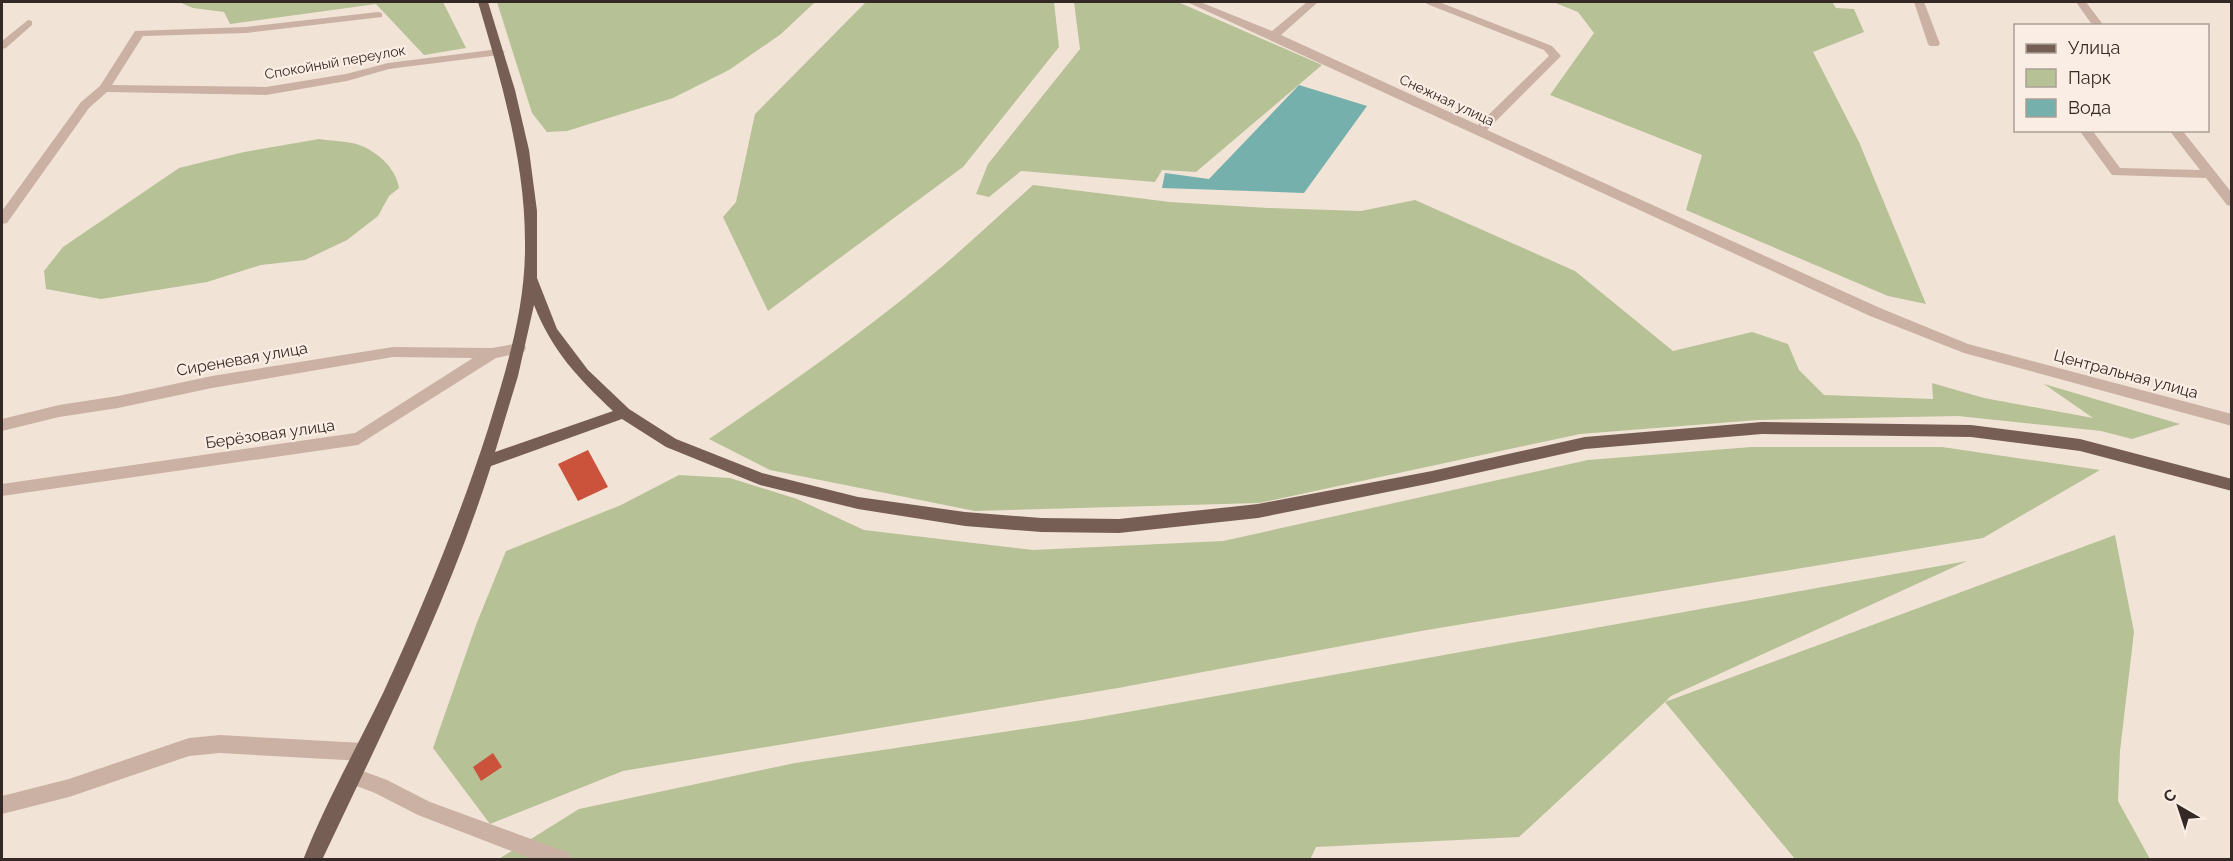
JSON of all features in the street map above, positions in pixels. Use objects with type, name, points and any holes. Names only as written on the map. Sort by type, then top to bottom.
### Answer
[{"type":"main road","points":[[312,860],[454,551],[485,462],[519,348],[530,277],[531,208],[520,141],[499,52],[483,2]]},
{"type":"main road","points":[[530,277],[551,331],[565,353],[583,374],[624,413],[671,443],[760,479],[858,502],[966,519],[1041,525],[1119,526],[1258,511],[1432,477],[1585,443],[1762,428],[1971,431],[2080,445],[2232,485]]},
{"type":"main road","points":[[485,462],[624,413]]},
{"type":"street","name":"Снежная улица","points":[[1192,2],[1273,36],[1875,312],[1964,348],[2012,362]]},
{"type":"street","points":[[1273,36],[1313,2]]},
{"type":"street","points":[[1431,2],[1548,48],[1555,56],[1479,131]]},
{"type":"street","points":[[1919,2],[1934,44]]},
{"type":"street","points":[[2081,2],[2098,24]]},
{"type":"street","points":[[2,220],[85,105],[104,88],[139,33],[246,30],[378,15]]},
{"type":"street","points":[[2,46],[28,23]]},
{"type":"street","name":"Спокойный переулок","points":[[104,88],[266,91],[347,77],[388,66],[499,52]]},
{"type":"street","points":[[2086,132],[2116,172],[2210,174]]},
{"type":"street","points":[[2177,132],[2232,202]]},
{"type":"street","name":"Берёзовая улица","points":[[2,490],[358,440],[492,353],[519,348]]},
{"type":"street","name":"Сиреневая улица","points":[[2,425],[59,411],[118,402],[212,382],[381,354],[492,353]]},
{"type":"street","name":"Центральная улица","points":[[2012,362],[2232,420]]},
{"type":"street","points":[[2,805],[69,788],[189,747],[220,744],[363,752]]},
{"type":"street","points":[[352,776],[380,786],[425,809],[562,860]]},
{"type":"green space","points":[[179,2],[443,2],[466,48],[424,55],[376,4],[230,24],[224,12],[193,8]]},
{"type":"green space","points":[[497,2],[814,3],[781,34],[729,70],[673,98],[567,131],[547,132],[532,113]]},
{"type":"green space","points":[[866,2],[1054,2],[1059,47],[963,167],[768,311],[723,217],[736,202],[755,114]]},
{"type":"green space","points":[[1074,2],[1178,2],[1322,65],[1196,172],[1162,170],[1155,182],[1021,171],[989,197],[976,194],[988,164],[1080,49]]},
{"type":"green space","points":[[1553,2],[1832,2],[1836,8],[1854,9],[1864,32],[1813,52],[1859,142],[1926,304],[1888,296],[1686,210],[1702,155],[1550,95],[1594,33],[1578,12]]},
{"type":"green space","points":[[319,139],[352,143],[369,149],[391,168],[399,188],[389,196],[378,216],[347,240],[305,260],[261,265],[207,282],[101,299],[46,289],[44,271],[63,247],[179,168],[244,152]]},
{"type":"green space","points":[[1033,185],[1170,202],[1268,208],[1361,211],[1415,200],[1575,271],[1673,351],[1752,332],[1788,344],[1799,370],[1824,395],[1933,399],[1932,383],[1984,398],[2093,418],[2044,384],[2180,424],[2132,439],[2101,431],[1958,416],[1758,420],[1580,434],[1259,503],[975,511],[770,470],[709,439],[887,311],[944,265]]},
{"type":"green space","points":[[1751,447],[1942,447],[2100,470],[1983,538],[1421,631],[1118,688],[623,771],[490,824],[433,748],[476,625],[506,551],[621,505],[679,475],[730,478],[797,499],[864,530],[1033,550],[1223,541],[1588,460]]},
{"type":"green space","points":[[2115,535],[2134,632],[2120,751],[2118,801],[2150,859],[1795,859],[1665,702]]},
{"type":"green space","points":[[1967,561],[1671,696],[1519,837],[1316,847],[1310,860],[497,860],[579,809],[795,763],[1083,720]]},
{"type":"water","points":[[1299,85],[1367,106],[1304,193],[1162,188],[1165,173],[1209,179]]},
{"type":"building","points":[[588,450],[608,487],[578,501],[558,464]]},
{"type":"building","points":[[493,753],[502,767],[481,781],[473,767]]}]
